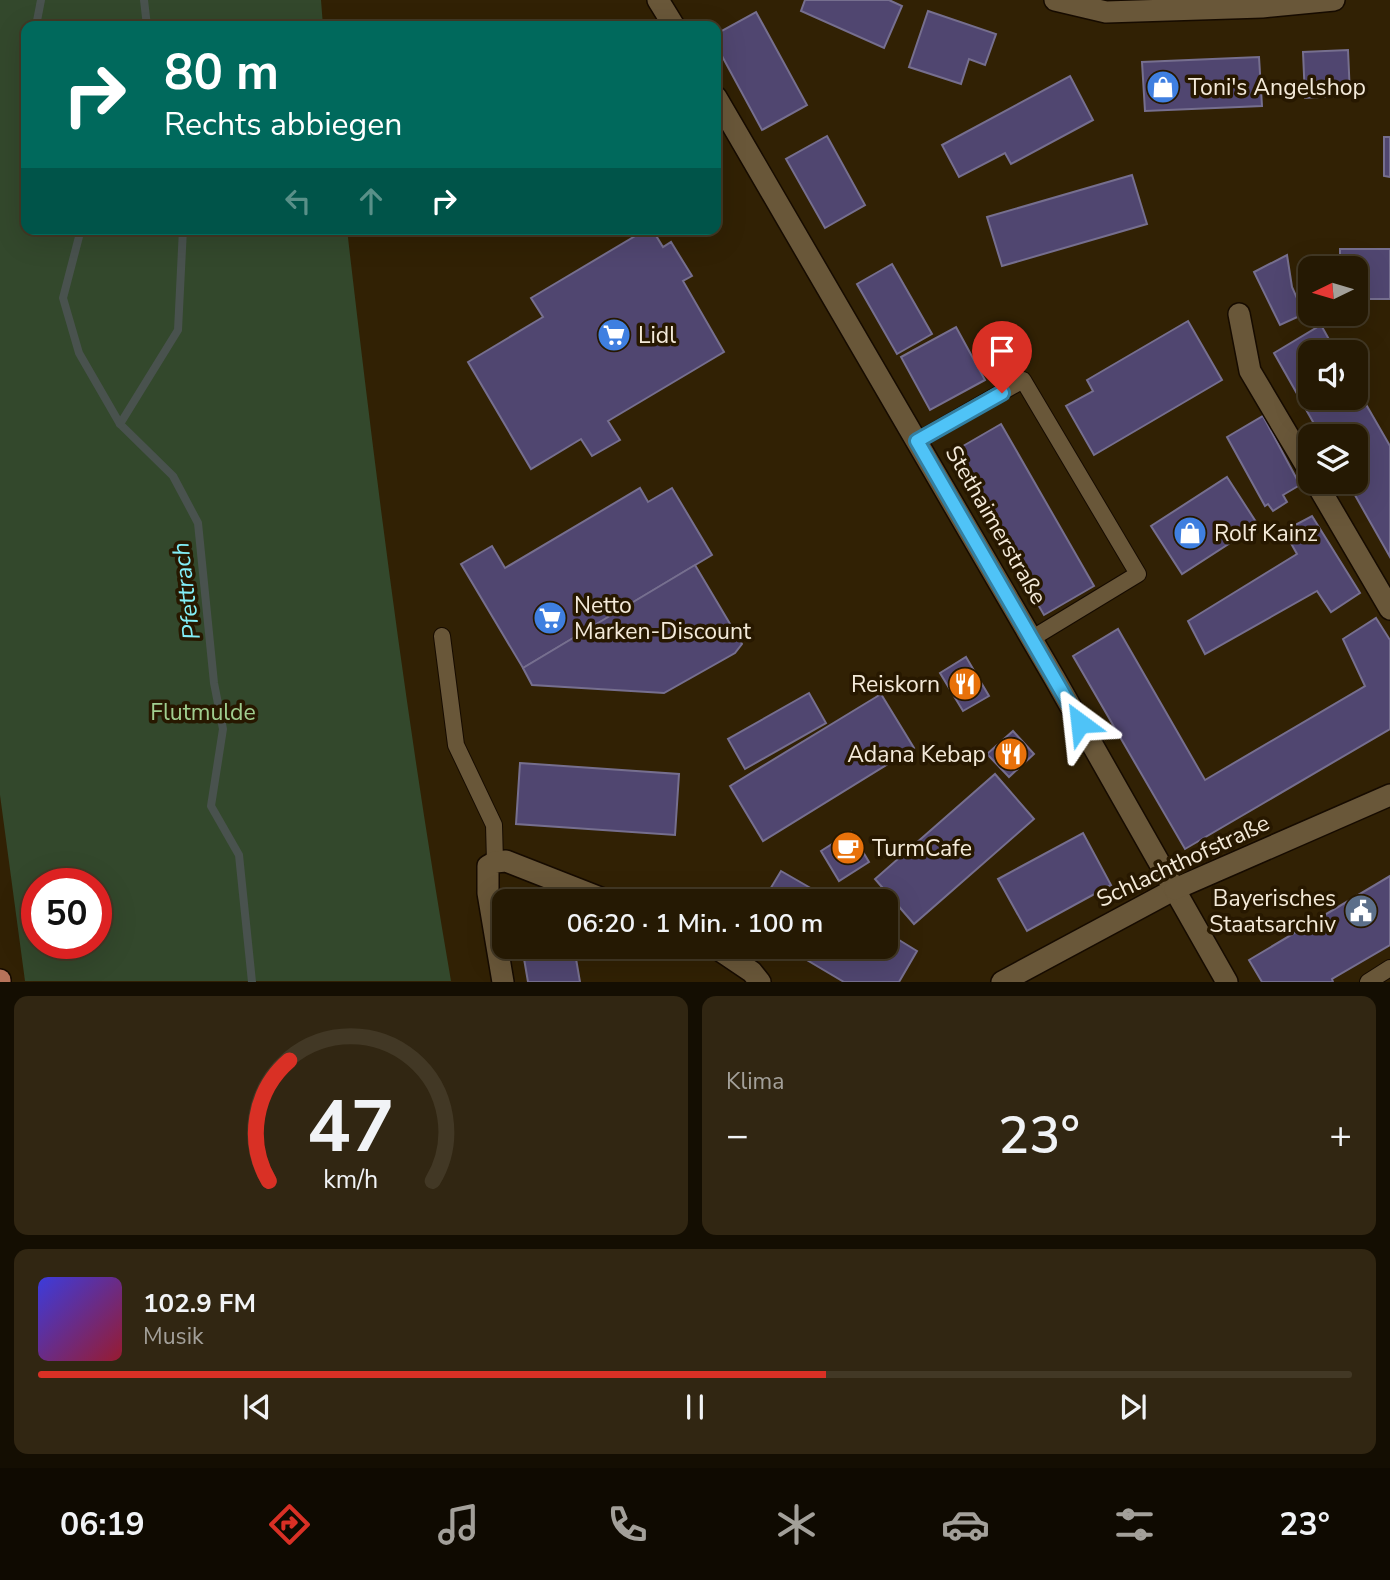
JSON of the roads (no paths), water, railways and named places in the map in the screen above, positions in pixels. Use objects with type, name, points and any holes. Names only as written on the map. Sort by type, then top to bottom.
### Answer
[{"type":"street","points":[[658,0],[671,21]]},
{"type":"street","points":[[1055,0],[1106,12],[1262,7],[1334,0]]},
{"type":"street","name":"Stethaimerstraße","points":[[721,106],[1227,982]]},
{"type":"street","points":[[1239,314],[1250,371],[1298,452]]},
{"type":"street","points":[[1323,494],[1390,610]]},
{"type":"street","name":"Schlachthofstraße","points":[[1002,982],[1175,889],[1390,795]]},
{"type":"street","points":[[503,982],[486,875],[488,866],[506,861],[577,889]]},
{"type":"street","points":[[733,959],[752,972],[760,982]]},
{"type":"lane","points":[[917,441],[1023,380],[1138,574],[1031,639]]},
{"type":"lane","points":[[442,636],[456,745],[494,825],[495,862]]},
{"type":"lane","points":[[1368,982],[1390,968]]},
{"type":"waterway","name":"Pfettrach","points":[[37,21],[41,0]]},
{"type":"waterway","points":[[144,0],[146,21]]},
{"type":"waterway","name":"Pfettrach","points":[[79,235],[63,298],[79,353],[120,424],[173,476],[198,523],[214,683],[223,729],[211,806],[239,855],[252,982]]},
{"type":"waterway","points":[[120,424],[178,330],[183,235]]},
{"type":"place","name":"Toni's Angelshop","points":[[1163,87]]},
{"type":"place","name":"Lidl","points":[[614,335]]},
{"type":"place","name":"Rolf Kainz","points":[[1190,533]]},
{"type":"place","name":"Netto Marken-Discount","points":[[550,618]]},
{"type":"place","name":"Reiskorn","points":[[965,684]]},
{"type":"place","name":"Adana Kebap","points":[[1011,754]]},
{"type":"place","name":"TurmCafe","points":[[848,848]]},
{"type":"place","name":"Bayerisches Staatsarchiv","points":[[1361,911]]},
{"type":"park label","name":"Flutmulde","points":[[203,712]]}]
